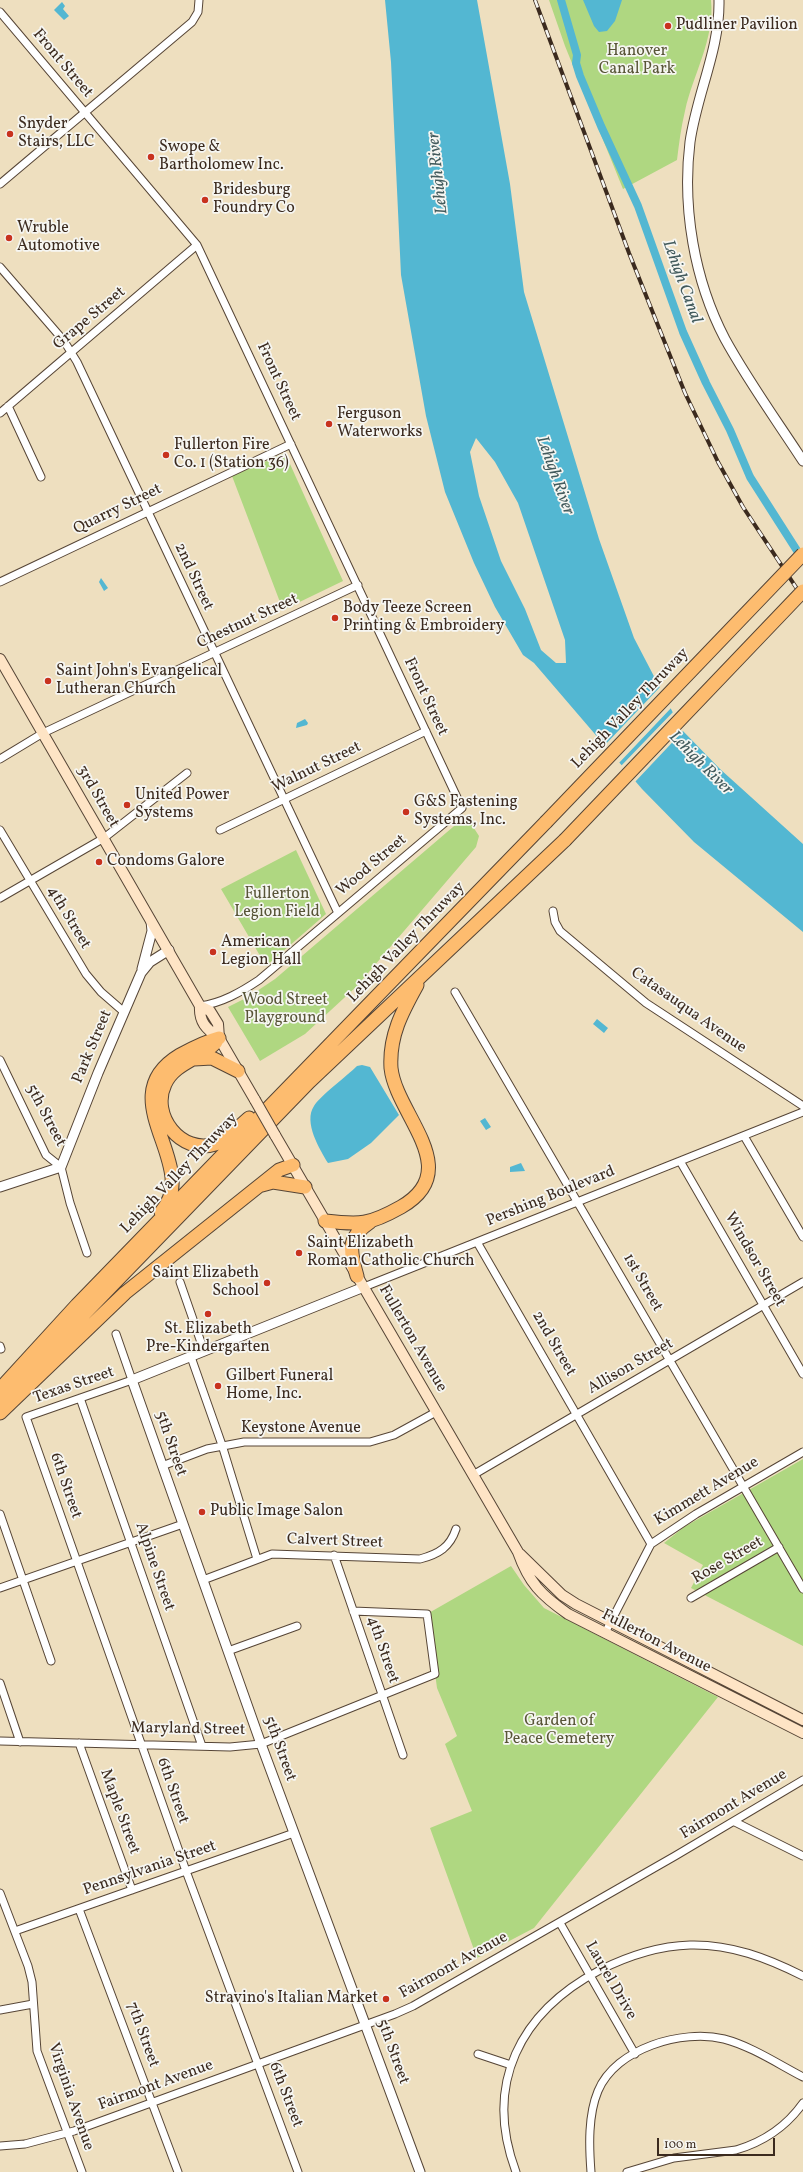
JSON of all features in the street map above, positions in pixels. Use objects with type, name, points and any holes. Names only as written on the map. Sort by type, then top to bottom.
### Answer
[{"type":"highway","name":"Lehigh Valley Thruway","points":[[0,1389],[76,1306],[546,822],[803,554]]},
{"type":"highway","name":"Lehigh Valley Thruway","points":[[0,1401],[309,1082],[565,840],[803,590]]},
{"type":"highway","points":[[357,1276],[350,1253],[358,1232],[372,1221],[410,1201],[423,1186],[428,1173],[427,1152],[396,1091],[391,1057],[397,1024],[424,974]]},
{"type":"highway","points":[[219,1038],[209,1049],[175,1070],[168,1078],[161,1095],[161,1107],[164,1118],[176,1134],[185,1142],[203,1146],[221,1142],[308,1068]]},
{"type":"highway","points":[[76,1306],[163,1209],[169,1198],[172,1174],[152,1108],[152,1094],[156,1079],[164,1067],[175,1058],[203,1042],[219,1038]]},
{"type":"highway","points":[[192,1059],[212,1058],[238,1071]]},
{"type":"highway","points":[[0,1413],[125,1293],[279,1170],[293,1165]]},
{"type":"highway","points":[[262,1185],[273,1182],[305,1187]]},
{"type":"highway","points":[[325,1221],[359,1224],[372,1221]]},
{"type":"main road","name":"3rd Street","points":[[0,659],[169,950]]},
{"type":"main road","name":"Fullerton Avenue","points":[[169,950],[200,1006],[199,1017],[207,1030],[219,1038],[518,1552],[526,1573],[543,1594],[568,1614],[803,1733]]},
{"type":"main road","name":"Fullerton Avenue","points":[[518,1552],[562,1595],[611,1622],[803,1720]]},
{"type":"street","points":[[0,184],[192,22],[198,12],[199,0]]},
{"type":"street","points":[[719,0],[717,38],[693,124],[688,158],[689,200],[697,261],[709,302],[725,338],[803,461]]},
{"type":"street","name":"Front Street","points":[[0,12],[197,245],[462,808]]},
{"type":"street","name":"Grape Street","points":[[0,413],[197,245]]},
{"type":"street","name":"2nd Street","points":[[0,267],[72,352],[338,914]]},
{"type":"street","points":[[8,406],[41,477]]},
{"type":"street","name":"Quarry Street","points":[[0,582],[148,512],[184,493],[291,444]]},
{"type":"street","name":"Chestnut Street","points":[[0,759],[43,733],[214,654],[358,585]]},
{"type":"street","name":"Walnut Street","points":[[220,830],[426,731]]},
{"type":"street","points":[[0,898],[104,838],[187,773]]},
{"type":"street","name":"Wood Street","points":[[200,1006],[216,1002],[255,983],[462,808]]},
{"type":"street","name":"4th Street","points":[[0,830],[86,974],[101,992],[124,1012]]},
{"type":"street","name":"Catasauqua Avenue","points":[[553,911],[557,927],[560,932],[646,1003],[803,1106]]},
{"type":"street","points":[[141,973],[152,931],[151,920]]},
{"type":"street","name":"Park Street","points":[[61,1167],[141,973],[150,962],[169,950]]},
{"type":"street","name":"1st Street","points":[[455,992],[671,1360],[803,1589]]},
{"type":"street","name":"5th Street","points":[[0,1060],[46,1155],[61,1167],[70,1202],[87,1253]]},
{"type":"street","name":"Pershing Boulevard","points":[[132,1380],[803,1112]]},
{"type":"street","points":[[744,1136],[803,1237]]},
{"type":"street","name":"Windsor Street","points":[[680,1161],[803,1374]]},
{"type":"street","points":[[0,1186],[61,1167]]},
{"type":"street","name":"2nd Street","points":[[477,1242],[651,1544]]},
{"type":"street","points":[[180,1282],[204,1351]]},
{"type":"street","name":"Allison Street","points":[[473,1475],[803,1282]]},
{"type":"street","name":"5th Street","points":[[116,1334],[261,1744],[420,2172]]},
{"type":"street","points":[[191,1357],[222,1445],[236,1496],[257,1559]]},
{"type":"street","name":"Texas Street","points":[[26,1417],[132,1380]]},
{"type":"street","name":"Alpine Street","points":[[80,1398],[202,1746]]},
{"type":"street","name":"Keystone Avenue","points":[[162,1466],[222,1445],[264,1440],[370,1442],[394,1435],[436,1412]]},
{"type":"street","name":"6th Street","points":[[26,1417],[186,1871],[298,2172]]},
{"type":"street","name":"Kimmett Avenue","points":[[605,1632],[651,1544],[696,1514],[803,1452]]},
{"type":"street","points":[[0,1514],[51,1661]]},
{"type":"street","points":[[0,1588],[22,1579],[183,1524]]},
{"type":"street","name":"Calvert Street","points":[[203,1580],[272,1554],[420,1559],[438,1553],[446,1547],[453,1538],[456,1528]]},
{"type":"street","name":"Rose Street","points":[[691,1598],[780,1547]]},
{"type":"street","name":"4th Street","points":[[334,1555],[403,1755]]},
{"type":"street","name":"Maryland Street","points":[[0,1741],[202,1746],[261,1744],[435,1674],[428,1614],[353,1610]]},
{"type":"street","points":[[228,1652],[297,1626]]},
{"type":"street","points":[[0,1683],[20,1742]]},
{"type":"street","name":"Maple Street","points":[[79,1743],[132,1890]]},
{"type":"street","name":"Fairmont Avenue","points":[[0,2146],[25,2144],[68,2133],[413,2006],[735,1822],[803,1780]]},
{"type":"street","points":[[735,1822],[803,1856]]},
{"type":"street","name":"Pennsylvania Street","points":[[15,1932],[294,1833]]},
{"type":"street","name":"Virginia Avenue","points":[[0,1893],[28,1966],[37,2051],[82,2172]]},
{"type":"street","name":"7th Street","points":[[79,1909],[178,2172]]},
{"type":"street","name":"Laurel Drive","points":[[560,1923],[634,2054]]},
{"type":"street","points":[[516,2172],[508,2149],[504,2119],[506,2084],[511,2065],[521,2041],[536,2019],[559,1996],[590,1975],[633,1956],[654,1950],[690,1945],[725,1947],[745,1952],[778,1964],[803,1976]]},
{"type":"street","points":[[0,2010],[33,2004]]},
{"type":"street","points":[[591,2172],[590,2136],[594,2100],[598,2090],[611,2071],[634,2054],[660,2042],[676,2038],[714,2037],[739,2044],[803,2077]]},
{"type":"street","points":[[478,2054],[511,2065]]},
{"type":"street","points":[[626,2172],[659,2162],[736,2150],[747,2146],[779,2129],[790,2119],[803,2103]]},
{"type":"green space","name":"Hanover Canal Park","points":[[549,0],[711,0],[710,29],[707,43],[685,111],[677,160],[623,189],[565,46]]},
{"type":"green space","points":[[285,453],[343,581],[283,610],[232,476]]},
{"type":"green space","name":"Wood Street Playground","points":[[460,821],[470,822],[479,836],[476,847],[356,987],[305,1034],[260,1061],[228,1007],[248,997],[275,979]]},
{"type":"green space","name":"Fullerton Legion Field","points":[[296,850],[326,914],[266,966],[221,889]]},
{"type":"green space","points":[[803,1459],[803,1646],[691,1588],[703,1565],[664,1543],[684,1527]]},
{"type":"green space","name":"Garden of Peace Cemetery","points":[[511,1566],[524,1585],[544,1608],[718,1697],[534,1928],[477,1958],[430,1828],[472,1811],[445,1744],[457,1736],[437,1688],[427,1614]]},
{"type":"water","name":"Lehigh River","points":[[385,0],[477,0],[510,184],[524,292],[599,539],[634,638],[682,730],[720,769],[803,844],[803,932],[694,842],[642,789],[534,663],[523,655],[495,607],[474,563],[445,492],[426,416],[401,275],[391,62]],"holes":[[[476,438],[495,462],[518,503],[565,640],[566,663],[556,663],[541,650],[525,609],[501,561],[479,496],[470,452]]]},
{"type":"water","points":[[583,0],[622,0],[615,21],[607,31],[599,32],[594,26]]},
{"type":"water","points":[[62,2],[65,6],[63,9],[69,16],[64,20],[54,10]]},
{"type":"water","points":[[101,578],[108,588],[104,591],[99,582]]},
{"type":"water","points":[[305,719],[308,723],[307,725],[296,728],[297,723]]},
{"type":"water","points":[[597,1019],[608,1028],[604,1033],[593,1024]]},
{"type":"water","points":[[362,1065],[370,1067],[399,1115],[371,1143],[348,1159],[328,1163],[311,1128],[311,1113],[314,1106],[322,1097],[357,1066]]},
{"type":"water","points":[[485,1118],[491,1127],[486,1130],[480,1121]]},
{"type":"water","points":[[521,1163],[525,1171],[510,1172],[510,1167]]},
{"type":"pier","points":[[661,686],[672,707],[618,764],[603,747]]},
{"type":"pier","points":[[674,711],[684,730],[634,783],[620,767]]},
{"type":"waterway","name":"Lehigh Canal","points":[[561,0],[577,55],[576,63],[580,76],[638,206],[683,332],[706,383],[730,430],[750,477],[803,560]]},
{"type":"railway","points":[[535,0],[629,253],[685,393],[718,462],[743,507],[803,598]]},
{"type":"place","name":"Pudliner Pavilion","points":[[668,26]]},
{"type":"place","name":"Snyder Stairs, LLC","points":[[10,134]]},
{"type":"place","name":"Swope & Bartholomew Inc.","points":[[151,157]]},
{"type":"place","name":"Bridesburg Foundry Co","points":[[205,200]]},
{"type":"place","name":"Wruble Automotive","points":[[9,238]]},
{"type":"place","name":"Ferguson Waterworks","points":[[329,424]]},
{"type":"place","name":"Fullerton Fire Co. 1 (Station 36)","points":[[166,455]]},
{"type":"place","name":"Body Teeze Screen Printing & Embroidery","points":[[335,618]]},
{"type":"place","name":"Saint John's Evangelical Lutheran Church","points":[[48,681]]},
{"type":"place","name":"United Power Systems","points":[[127,805]]},
{"type":"place","name":"G&S Fastening Systems, Inc.","points":[[406,812]]},
{"type":"place","name":"Condoms Galore","points":[[99,862]]},
{"type":"place","name":"American Legion Hall","points":[[213,952]]},
{"type":"place","name":"Saint Elizabeth Roman Catholic Church","points":[[299,1253]]},
{"type":"place","name":"Saint Elizabeth School","points":[[267,1283]]},
{"type":"place","name":"St. Elizabeth Pre-Kindergarten","points":[[208,1314]]},
{"type":"place","name":"Gilbert Funeral Home, Inc.","points":[[218,1386]]},
{"type":"place","name":"Public Image Salon","points":[[202,1512]]},
{"type":"place","name":"Stravino's Italian Market","points":[[386,1999]]}]
